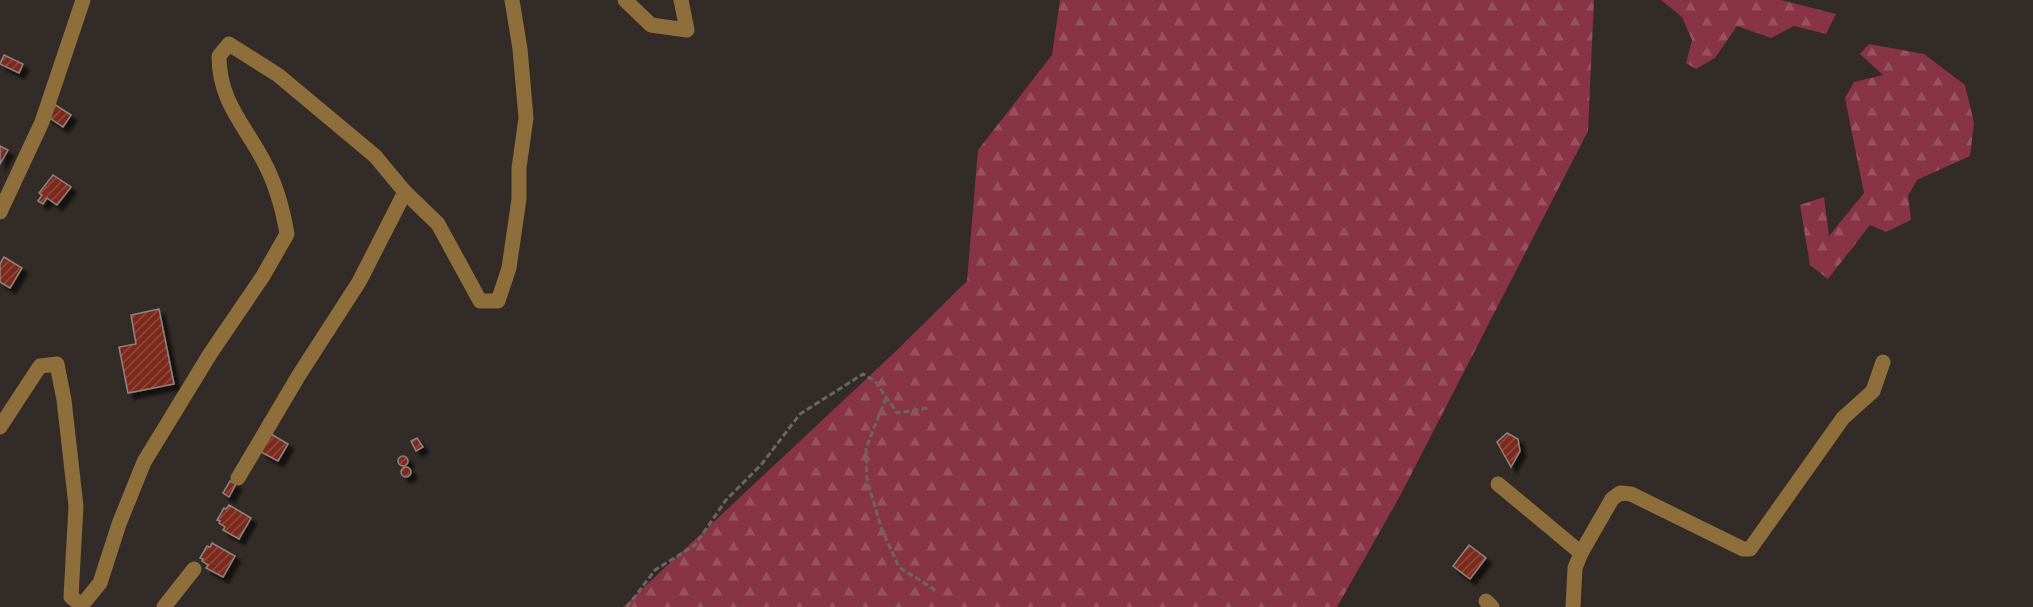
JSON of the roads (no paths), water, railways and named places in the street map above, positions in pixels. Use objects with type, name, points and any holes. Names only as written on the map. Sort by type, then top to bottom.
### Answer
[{"type":"street","points":[[0,212],[42,122],[83,0]]},
{"type":"street","points":[[0,427],[40,366],[57,364],[64,400],[76,506],[71,597],[82,606],[100,583],[119,524],[144,462],[287,234],[284,214],[264,161],[233,112],[219,73],[219,56],[229,44],[278,75],[375,156],[405,192],[438,224],[480,301],[498,301],[508,268],[519,200],[519,168],[526,118],[520,50],[512,0]]},
{"type":"street","points":[[625,0],[651,25],[687,30],[681,0]]},
{"type":"street","points":[[238,478],[299,375],[359,282],[405,192]]},
{"type":"street","points":[[1573,607],[1575,568],[1581,553],[1612,499],[1620,493],[1630,494],[1743,549],[1750,549],[1843,418],[1873,391],[1883,362]]},
{"type":"street","points":[[1498,484],[1581,553]]},
{"type":"street","points":[[164,607],[195,569]]}]
